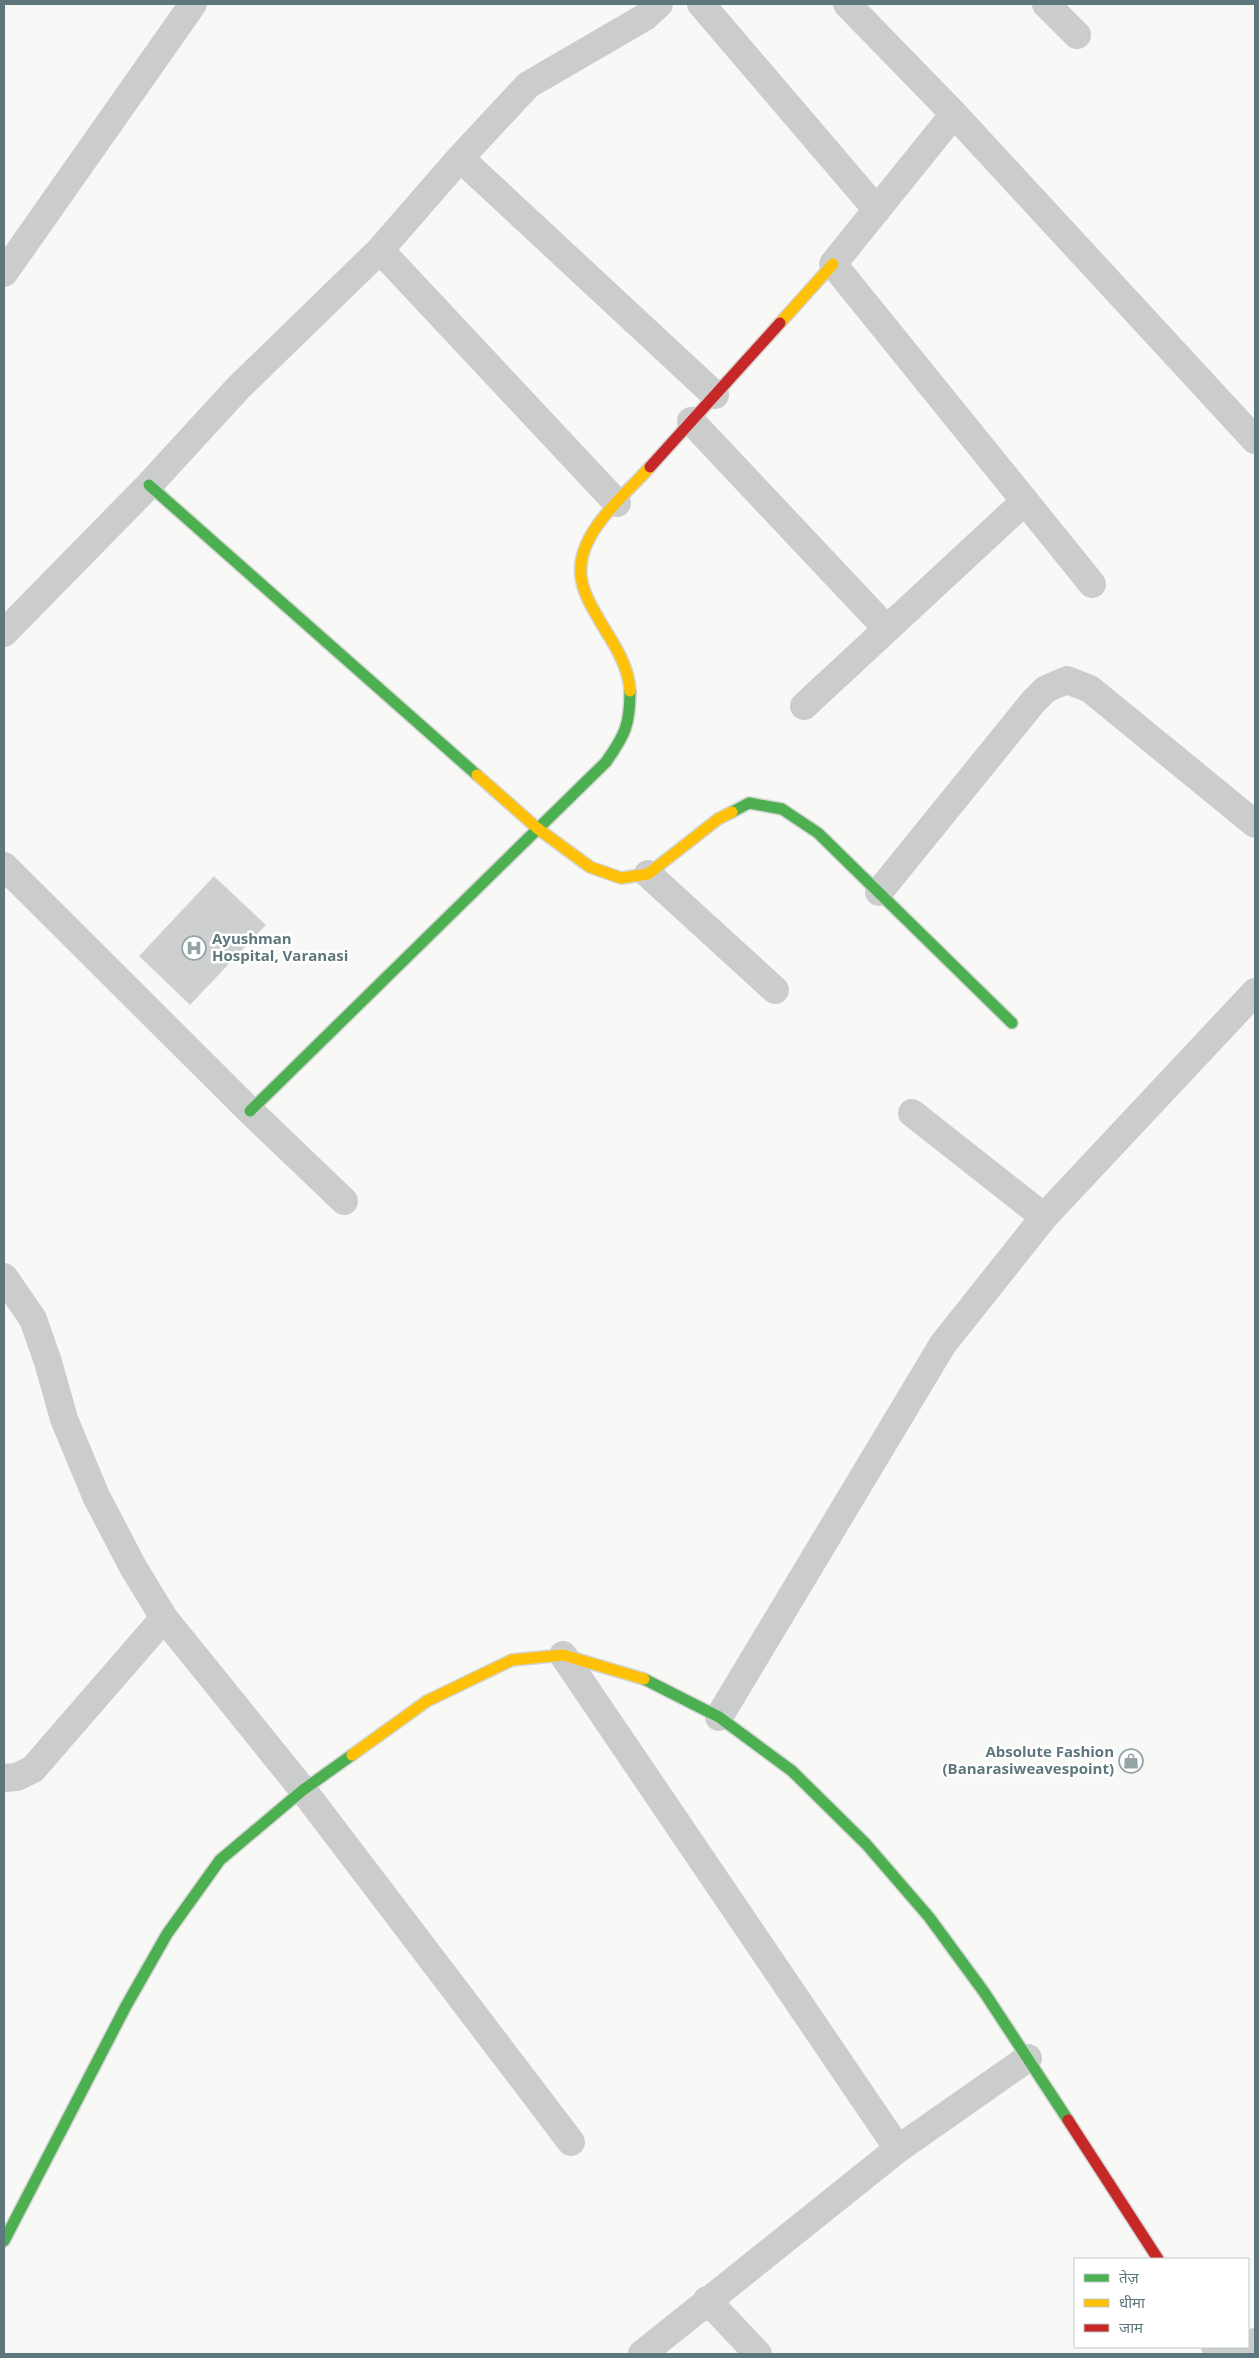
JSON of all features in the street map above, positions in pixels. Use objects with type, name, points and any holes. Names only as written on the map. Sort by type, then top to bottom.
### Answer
[{"type":"street","points":[[4,273],[193,4]]},
{"type":"street","points":[[4,632],[148,485],[238,388],[380,250],[460,158],[528,85],[645,17],[659,4]]},
{"type":"street","points":[[701,4],[877,210]]},
{"type":"street","points":[[847,4],[954,114],[1255,440]]},
{"type":"street","points":[[1046,4],[1077,35]]},
{"type":"street","points":[[250,1111],[606,762],[622,739],[630,717],[630,688],[621,656],[589,602],[582,576],[584,547],[595,528],[833,264],[954,114]]},
{"type":"street","points":[[460,158],[715,394]]},
{"type":"street","points":[[380,250],[617,503]]},
{"type":"street","points":[[833,264],[1092,584]]},
{"type":"street","points":[[692,421],[886,628]]},
{"type":"street","points":[[148,485],[537,828],[590,866],[621,878],[648,874],[718,819],[749,803],[782,809],[818,832],[1012,1023]]},
{"type":"street","points":[[804,706],[1025,501]]},
{"type":"street","points":[[879,892],[1033,702],[1046,689],[1067,680],[1090,689],[1255,824]]},
{"type":"street","points":[[4,866],[250,1111],[344,1201]]},
{"type":"street","points":[[648,874],[775,990]]},
{"type":"street","points":[[720,1717],[943,1344],[1044,1217],[1255,992]]},
{"type":"street","points":[[912,1113],[1044,1217]]},
{"type":"street","points":[[4,1277],[33,1319],[48,1362],[64,1420],[96,1496],[133,1567],[164,1618],[303,1790],[571,2142]]},
{"type":"street","points":[[4,1778],[17,1777],[33,1769],[164,1618]]},
{"type":"street","points":[[562,1654],[898,2149]]},
{"type":"street","points":[[4,2241],[126,2006],[167,1934],[220,1860],[303,1790],[427,1701],[512,1660],[562,1654],[636,1675],[720,1717],[792,1771],[866,1844],[930,1917],[1028,2058],[1157,2258]]},
{"type":"street","points":[[642,2354],[707,2300],[898,2149],[1028,2058]]},
{"type":"street","points":[[707,2300],[758,2354]]},
{"type":"street","points":[[1243,2354],[1255,2342]]},
{"type":"building","points":[[214,876],[266,925],[190,1005],[139,956]]},
{"type":"traffic: fast","points":[[149,485],[477,775]]},
{"type":"traffic: fast","points":[[250,1111],[606,762],[625,729],[629,713],[630,691]]},
{"type":"traffic: fast","points":[[732,812],[749,803],[782,809],[818,833],[1012,1023]]},
{"type":"traffic: fast","points":[[644,1679],[719,1717],[792,1771],[866,1844],[929,1917],[984,1992],[1068,2120]]},
{"type":"traffic: fast","points":[[4,2241],[126,2006],[167,1934],[220,1860],[303,1790],[352,1755]]},
{"type":"traffic: slow","points":[[780,323],[833,264]]},
{"type":"traffic: slow","points":[[630,691],[627,674],[621,658],[593,610],[584,590],[581,576],[581,560],[586,545],[604,517],[650,467]]},
{"type":"traffic: slow","points":[[477,775],[537,828],[590,867],[621,878],[648,874],[718,819],[732,812]]},
{"type":"traffic: slow","points":[[352,1755],[427,1701],[512,1660],[563,1655],[644,1679]]},
{"type":"traffic: jam","points":[[650,467],[780,323]]},
{"type":"traffic: jam","points":[[1068,2120],[1157,2258]]},
{"type":"place","name":"Ayushman Hospital, Varanasi","points":[[194,948]]},
{"type":"place","name":"Absolute Fashion (Banarasiweavespoint)","points":[[1131,1761]]}]
